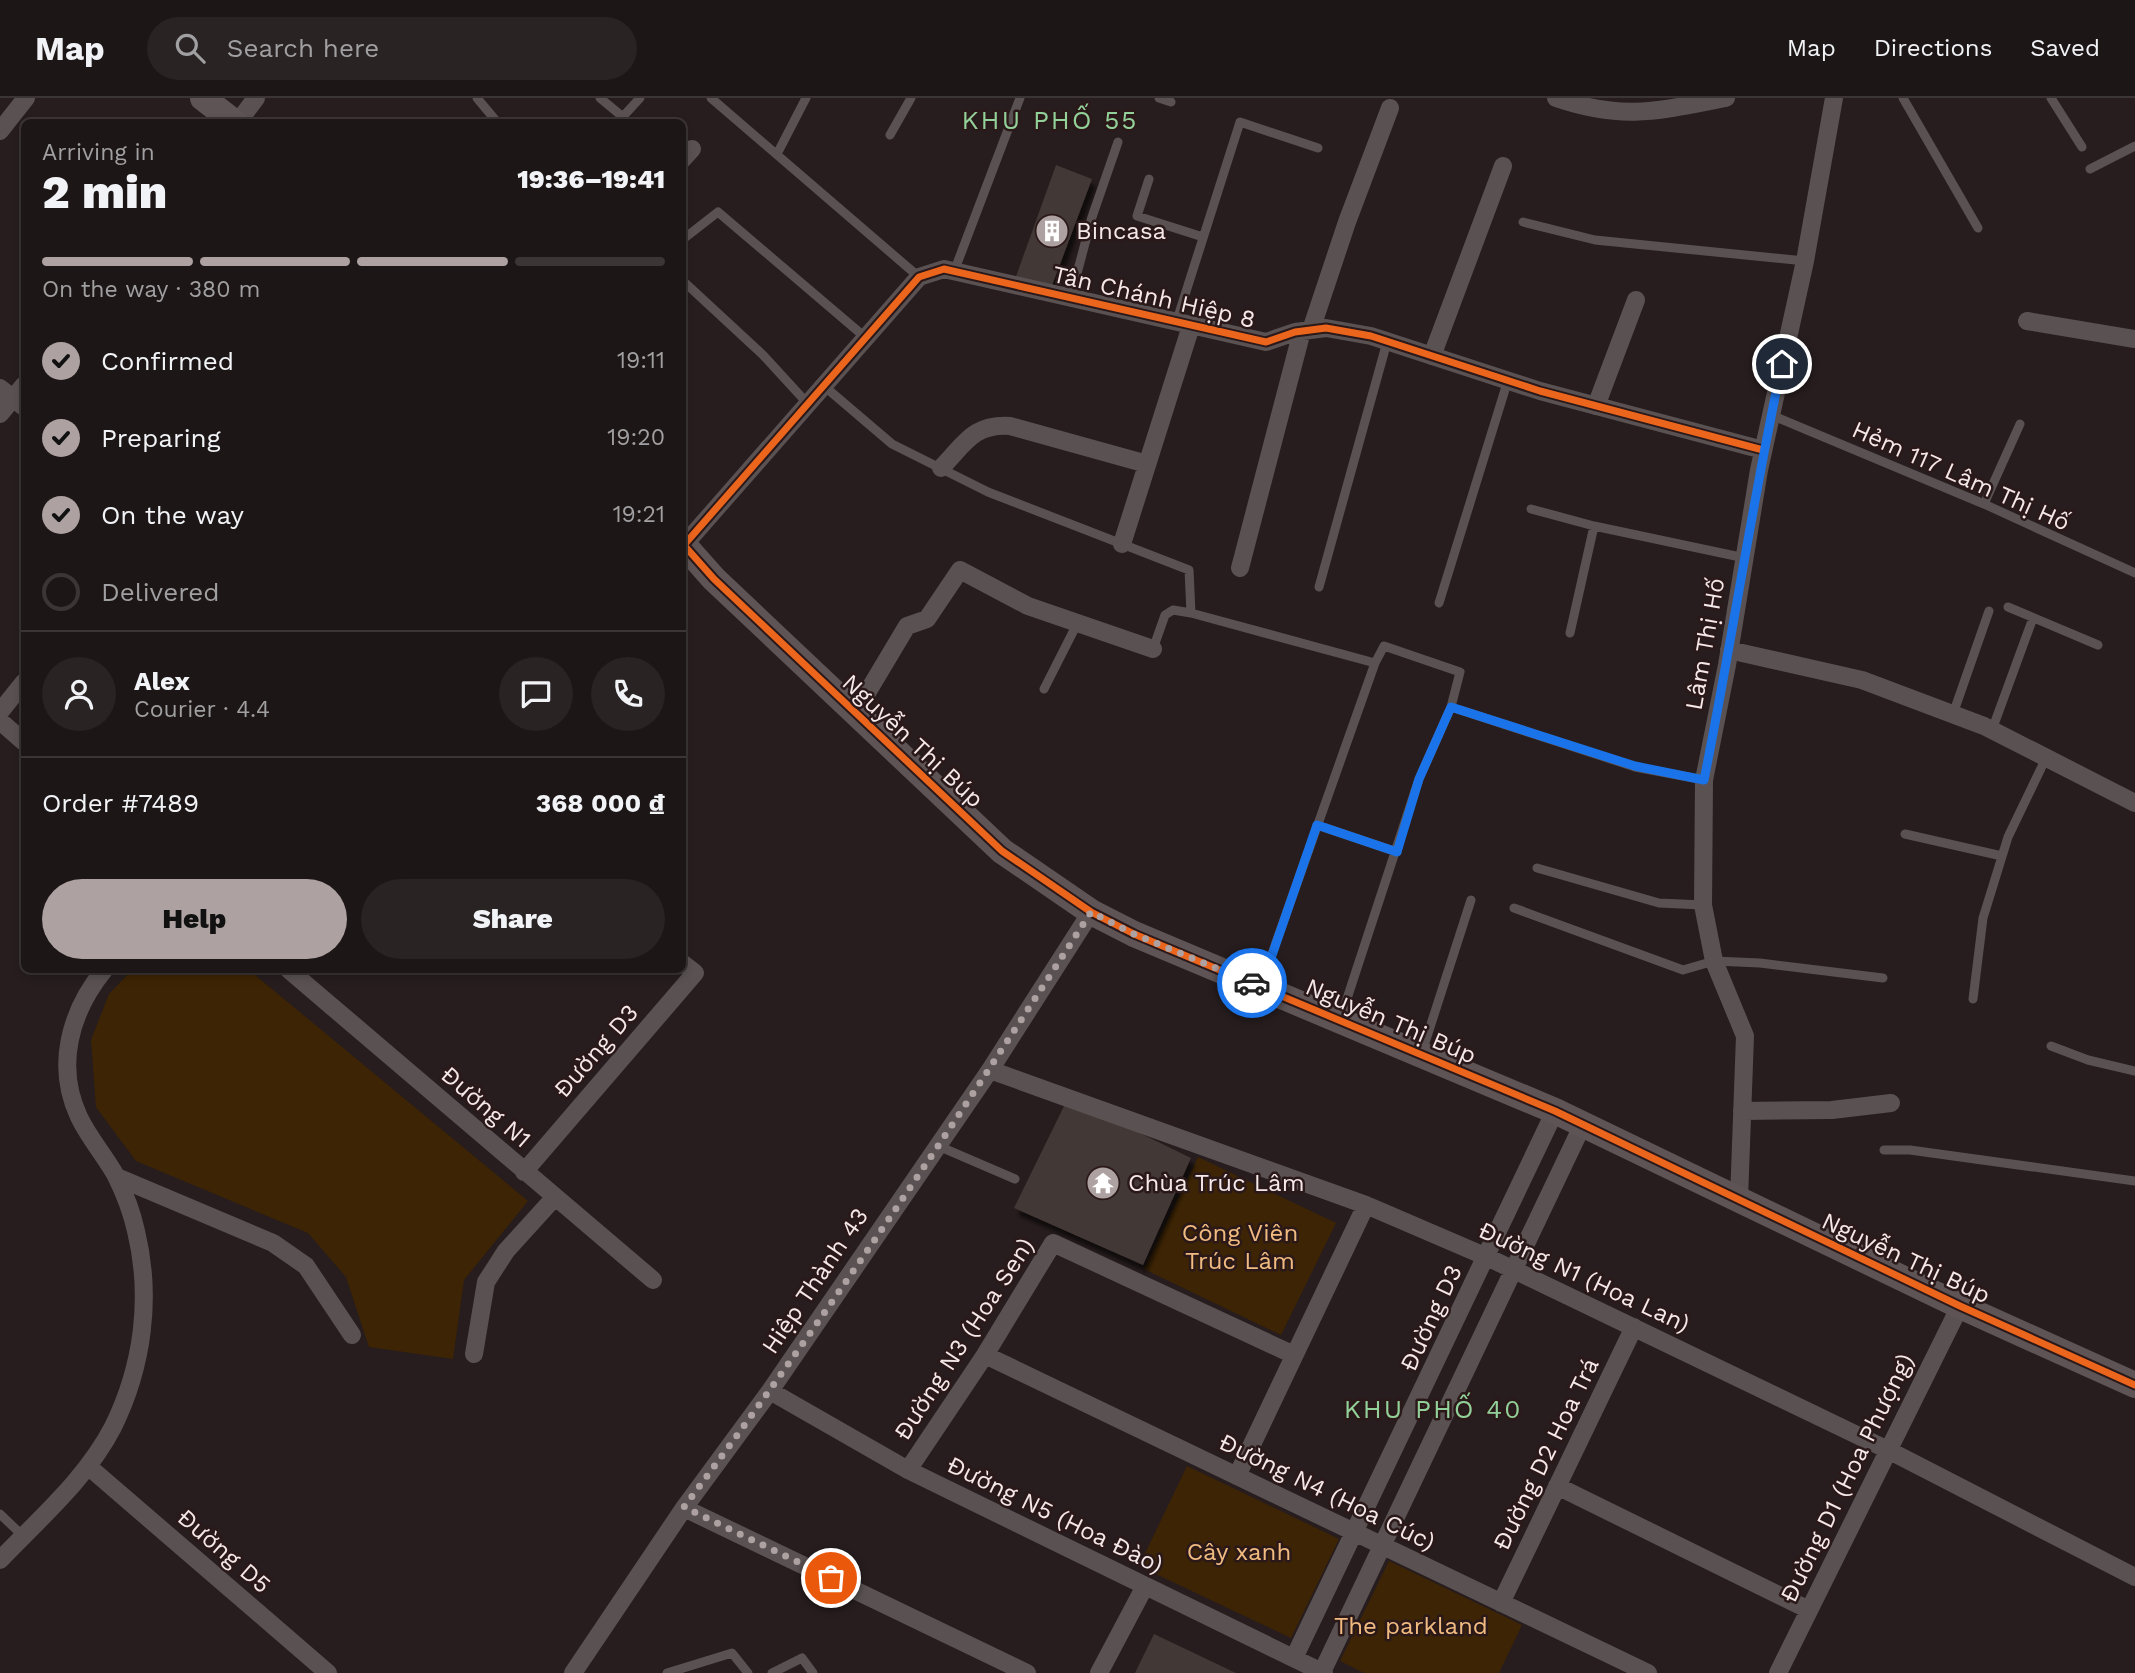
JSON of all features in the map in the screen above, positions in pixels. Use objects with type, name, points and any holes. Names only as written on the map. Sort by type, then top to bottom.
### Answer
[{"type":"street","points":[[0,131],[26,98]]},
{"type":"street","points":[[203,98],[232,119]]},
{"type":"street","points":[[238,119],[256,98]]},
{"type":"street","points":[[1556,98],[1593,110],[1616,106],[1651,113],[1726,98]]},
{"type":"street","name":"Lâm Thị Hố","points":[[1739,1199],[1745,1036],[1714,961],[1703,905],[1704,780],[1763,450],[1805,261],[1834,98]]},
{"type":"street","points":[[1240,568],[1307,331],[1390,108]]},
{"type":"street","points":[[1432,356],[1503,166]]},
{"type":"street","name":"Tân Chánh Hiệp 8","points":[[919,277],[944,269],[956,269],[1183,325],[1266,342],[1326,328],[1388,342],[1508,380],[1763,450]]},
{"type":"street","points":[[686,541],[919,277]]},
{"type":"street","points":[[1596,405],[1636,300]]},
{"type":"street","points":[[2027,321],[2135,339]]},
{"type":"street","points":[[1122,544],[1147,464],[1183,325]]},
{"type":"street","points":[[0,414],[16,394]]},
{"type":"street","points":[[941,468],[980,428],[992,425],[1010,426],[1147,464]]},
{"type":"street","name":"Nguyễn Thị Búp","points":[[686,547],[714,579],[1002,851],[1091,912],[1134,934],[1555,1111],[1960,1306],[2135,1385]]},
{"type":"street","points":[[855,713],[907,626],[927,619],[960,570],[1002,594],[1077,624],[1153,649]]},
{"type":"street","points":[[1729,650],[1862,680],[1953,714],[1992,730],[2135,803]]},
{"type":"street","points":[[0,712],[21,686]]},
{"type":"street","points":[[0,721],[21,739]]},
{"type":"street","name":"Hiệp Thành 43","points":[[573,1673],[684,1507],[770,1391],[936,1145],[990,1070],[1091,912]]},
{"type":"street","name":"Đường D3","points":[[524,1172],[695,974],[686,966]]},
{"type":"street","points":[[0,1560],[89,1467],[113,1426],[134,1374],[144,1323],[145,1281],[136,1229],[117,1177],[79,1118],[68,1087],[66,1056],[72,1027],[85,993],[102,973]]},
{"type":"street","name":"Đường N1","points":[[292,973],[653,1280]]},
{"type":"street","name":"Đường N1 (Hoa Lan)","points":[[990,1070],[1366,1205],[1487,1257],[1888,1450],[2135,1577]]},
{"type":"street","points":[[1742,1111],[1832,1110],[1891,1103]]},
{"type":"street","name":"Đường D3","points":[[1294,1658],[1555,1111]]},
{"type":"street","points":[[1323,1673],[1583,1124]]},
{"type":"street","points":[[117,1177],[272,1243],[306,1266],[352,1335]]},
{"type":"street","points":[[474,1354],[486,1282],[506,1251],[555,1197]]},
{"type":"street","points":[[1237,1476],[1366,1205]]},
{"type":"street","name":"Đường N3 (Hoa Sen)","points":[[908,1470],[985,1355],[1053,1243],[1294,1356]]},
{"type":"street","name":"Đường D1 (Hoa Phượng)","points":[[1778,1673],[1960,1306]]},
{"type":"street","name":"Đường D2 Hoa Trá","points":[[1501,1603],[1634,1328]]},
{"type":"street","name":"Đường N4 (Hoa Cúc)","points":[[985,1355],[1648,1673]]},
{"type":"street","name":"Đường N5 (Hoa Đào)","points":[[770,1391],[908,1470],[1323,1673]]},
{"type":"street","name":"Đường D5","points":[[89,1467],[324,1672]]},
{"type":"street","points":[[1558,1486],[1809,1610]]},
{"type":"street","points":[[684,1507],[1027,1673]]},
{"type":"street","points":[[1098,1673],[1145,1586]]},
{"type":"lane","points":[[477,98],[494,119]]},
{"type":"lane","points":[[600,98],[619,119]]},
{"type":"lane","points":[[621,119],[639,98]]},
{"type":"lane","points":[[711,98],[919,277]]},
{"type":"lane","points":[[777,154],[806,98]]},
{"type":"lane","points":[[890,135],[911,98]]},
{"type":"lane","points":[[956,269],[1020,98]]},
{"type":"lane","points":[[1159,98],[1171,102]]},
{"type":"lane","points":[[1903,98],[1978,228]]},
{"type":"lane","points":[[2050,98],[2082,146]]},
{"type":"lane","points":[[1183,325],[1203,237],[1240,122],[1318,148]]},
{"type":"lane","points":[[1071,296],[1092,217],[1118,142]]},
{"type":"lane","points":[[2090,169],[2135,145]]},
{"type":"lane","points":[[1149,179],[1138,216],[1203,237]]},
{"type":"lane","points":[[686,237],[718,212],[866,338]]},
{"type":"lane","points":[[1523,222],[1595,240],[1805,261]]},
{"type":"lane","points":[[686,284],[763,355],[808,404]]},
{"type":"lane","points":[[1319,587],[1388,342]]},
{"type":"lane","points":[[1439,603],[1508,380]]},
{"type":"lane","points":[[824,386],[892,444],[988,492],[1189,570],[1191,613]]},
{"type":"lane","name":"Hẻm 117 Lâm Thị Hố","points":[[1771,415],[1984,504],[2135,573]]},
{"type":"lane","points":[[1984,504],[2020,424]]},
{"type":"lane","points":[[1531,509],[1594,526],[1745,558]]},
{"type":"lane","points":[[1570,633],[1594,526]]},
{"type":"lane","points":[[2008,607],[2098,645]]},
{"type":"lane","points":[[1153,649],[1165,615],[1173,610],[1375,663]]},
{"type":"lane","points":[[1953,714],[1989,611]]},
{"type":"lane","points":[[1992,730],[2033,618]]},
{"type":"lane","points":[[1044,689],[1077,624]]},
{"type":"lane","points":[[1261,987],[1375,663],[1384,646],[1460,672],[1451,707],[1419,779],[1340,1020]]},
{"type":"lane","points":[[1451,707],[1635,766],[1704,780]]},
{"type":"lane","points":[[1973,999],[1983,918],[2002,856],[2046,758]]},
{"type":"lane","points":[[1317,825],[1397,852]]},
{"type":"lane","points":[[1905,834],[2002,856]]},
{"type":"lane","points":[[1537,868],[1659,902],[1703,905]]},
{"type":"lane","points":[[1421,1054],[1471,900]]},
{"type":"lane","points":[[1514,908],[1683,970],[1714,961],[1760,962],[1883,978]]},
{"type":"lane","points":[[2051,1046],[2088,1060],[2135,1070]]},
{"type":"lane","points":[[936,1145],[1015,1179]]},
{"type":"lane","points":[[1884,1150],[1910,1150],[2135,1181]]},
{"type":"lane","points":[[0,1514],[23,1535]]},
{"type":"lane","points":[[667,1673],[732,1653],[748,1673]]},
{"type":"lane","points":[[772,1673],[802,1658],[813,1673]]},
{"type":"green space","points":[[129,973],[253,973],[528,1201],[464,1280],[453,1359],[369,1347],[346,1277],[308,1233],[136,1161],[96,1107],[91,1040],[109,994]]},
{"type":"green space","name":"Công Viên Trúc Lâm","points":[[1198,1157],[1336,1223],[1281,1335],[1144,1269]]},
{"type":"green space","name":"Cây xanh","points":[[1187,1466],[1339,1539],[1291,1638],[1139,1566]]},
{"type":"green space","name":"The parkland","points":[[1389,1561],[1522,1625],[1499,1673],[1364,1673],[1340,1661]]},
{"type":"building","name":"Bincasa","points":[[1056,165],[1092,179],[1050,291],[1014,282]]},
{"type":"building","name":"Chùa Trúc Lâm","points":[[1068,1098],[1191,1158],[1143,1265],[1014,1208]]},
{"type":"building","points":[[1154,1634],[1236,1673],[1135,1673]]},
{"type":"cycle path","points":[[686,543],[919,277],[944,269],[1266,342],[1295,332],[1326,328],[1371,336],[1540,391],[1763,450]]},
{"type":"cycle path","points":[[686,548],[714,579],[1002,851],[1091,912],[1134,934],[1555,1111],[1960,1306],[2135,1385]]},
{"type":"way so far","points":[[831,1578],[684,1507],[770,1391],[936,1145],[990,1070],[1091,912],[1134,934],[1252,983]]},
{"type":"place","name":"Bincasa","points":[[1052,231]]},
{"type":"place","name":"Chùa Trúc Lâm","points":[[1103,1183]]},
{"type":"district","name":"KHU PHỐ 55","points":[[1050,120]]},
{"type":"district","name":"KHU PHỐ 40","points":[[1433,1409]]},
{"type":"route","points":[[1252,983],[1261,987],[1317,825],[1397,852],[1419,779],[1451,707],[1635,766],[1704,780],[1727,665],[1759,470],[1782,364]]}]
